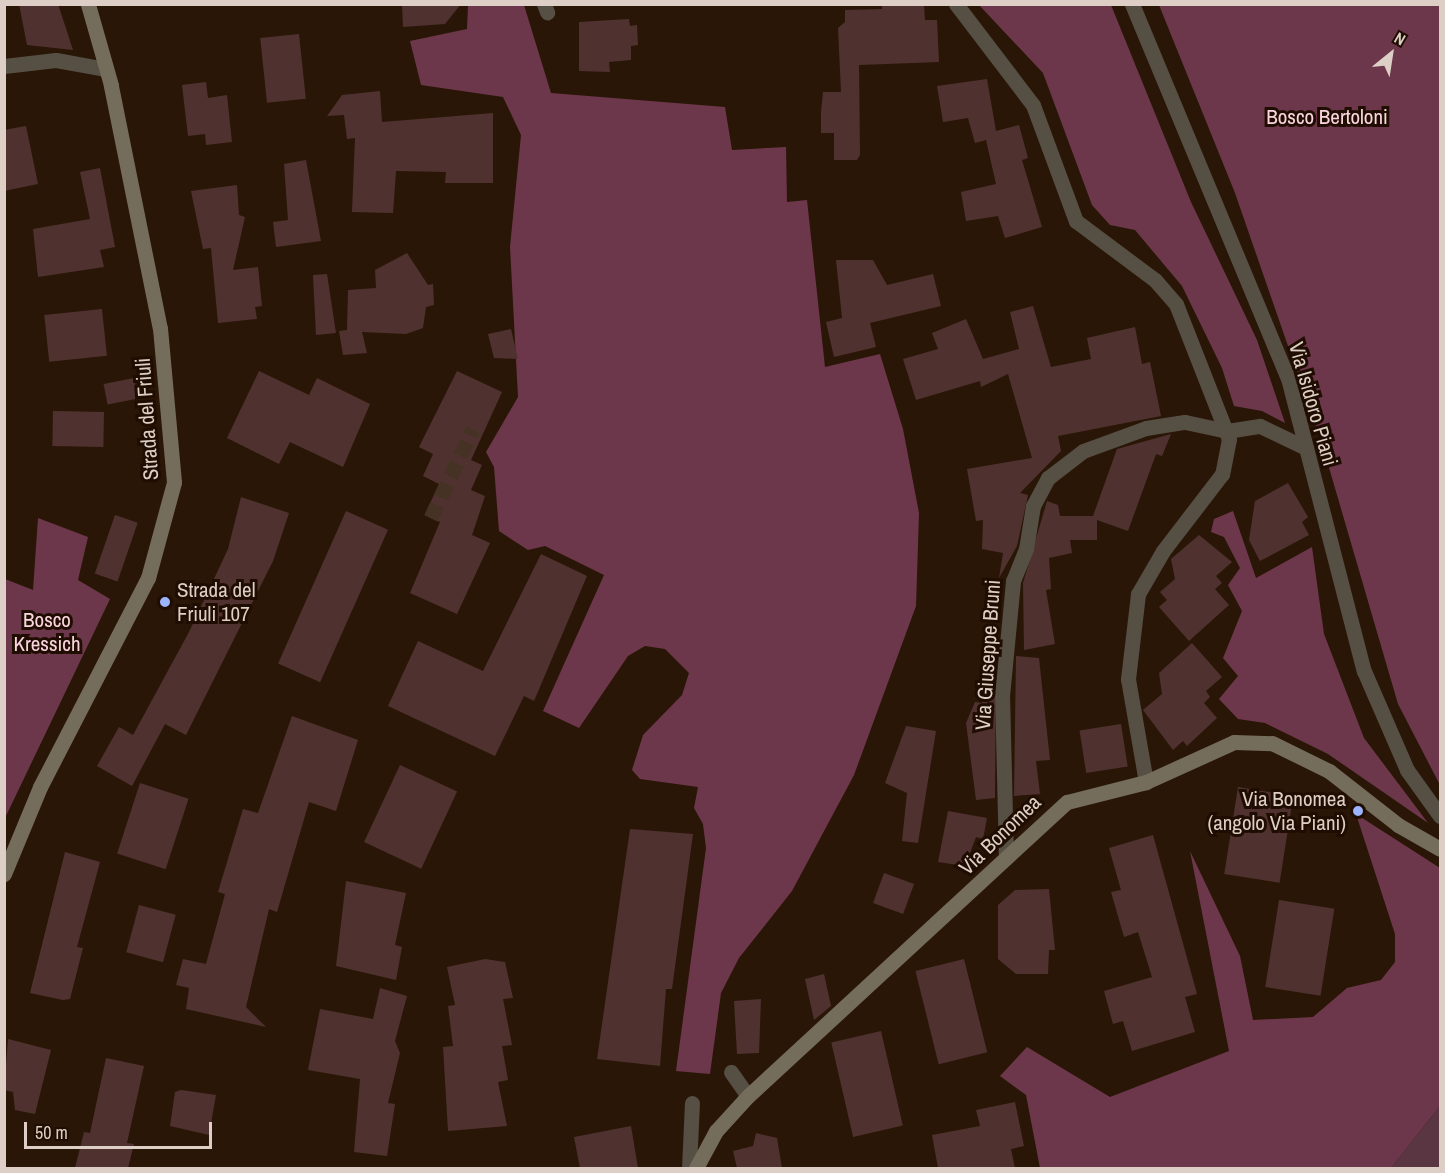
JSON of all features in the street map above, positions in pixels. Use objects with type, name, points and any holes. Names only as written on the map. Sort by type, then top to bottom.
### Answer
[{"type":"street","name":"Strada del Friuli","points":[[4,874],[40,787],[148,578],[174,482],[160,329],[106,69],[88,4]]},
{"type":"street","points":[[956,4],[1027,95],[1076,221],[1155,280],[1176,304],[1227,431],[1229,458],[1222,474],[1163,551],[1138,594],[1128,679],[1146,782]]},
{"type":"street","name":"Via Isidoro Piani","points":[[1132,4],[1181,131],[1280,356],[1364,671],[1407,770],[1440,816]]},
{"type":"street","points":[[4,66],[56,60],[106,69]]},
{"type":"street","name":"Via Giuseppe Bruni","points":[[1006,857],[1002,696],[1013,581],[1026,549],[1033,507],[1056,467],[1083,451],[1159,425],[1204,423],[1227,431],[1260,426],[1306,448]]},
{"type":"street","name":"Via Bonomea","points":[[696,1168],[716,1131],[748,1096],[1067,802],[1146,782],[1234,742],[1272,743],[1329,771],[1398,825],[1440,849]]},
{"type":"street","points":[[731,1072],[748,1096]]},
{"type":"street","points":[[689,1168],[692,1103]]},
{"type":"shaded area","points":[[1440,1106],[1440,1168],[1391,1168]]},
{"type":"green space","points":[[468,5],[524,5],[551,93],[725,107],[732,150],[786,147],[787,202],[807,200],[825,367],[880,354],[903,429],[919,513],[916,606],[854,775],[792,891],[739,958],[721,993],[710,1074],[676,1071],[706,848],[703,824],[694,808],[698,787],[640,779],[632,770],[643,735],[682,695],[689,673],[665,649],[645,646],[628,656],[579,728],[543,711],[604,575],[545,546],[528,550],[499,531],[494,467],[486,452],[518,397],[510,247],[521,135],[503,97],[421,85],[410,41],[467,29]]},
{"type":"green space","points":[[979,5],[1111,5],[1191,202],[1257,340],[1285,423],[1262,411],[1234,406],[1222,368],[1182,286],[1135,230],[1110,225],[1092,205],[1043,73]]},
{"type":"green space","name":"Bosco Bertoloni","points":[[1159,5],[1440,5],[1440,785],[1398,704],[1323,447],[1235,193]]},
{"type":"green space","points":[[1233,511],[1256,578],[1312,547],[1324,634],[1364,738],[1428,823],[1328,754],[1265,723],[1238,719],[1219,699],[1238,676],[1223,658],[1242,611],[1228,585],[1240,568],[1224,537],[1211,532],[1214,519]]},
{"type":"green space","name":"Bosco Kressich","points":[[38,518],[88,537],[78,580],[110,599],[5,818],[5,579],[33,590]]},
{"type":"green space","points":[[1356,814],[1440,868],[1440,1106],[1391,1168],[1040,1168],[1026,1095],[1000,1076],[1027,1047],[1110,1097],[1229,1051],[1190,851],[1240,956],[1253,1020],[1313,1017],[1347,988],[1381,980],[1395,962],[1395,934]]},
{"type":"building","points":[[19,4],[58,4],[73,50],[27,45]]},
{"type":"building","points":[[402,4],[461,4],[445,24],[403,27]]},
{"type":"building","points":[[882,4],[924,4],[925,20],[937,20],[939,62],[859,65],[860,155],[857,160],[834,160],[834,133],[821,133],[821,112],[823,92],[841,92],[838,28],[845,22],[845,10],[882,9]]},
{"type":"building","points":[[629,19],[630,26],[637,25],[638,45],[631,46],[631,60],[609,62],[610,72],[579,71],[579,22]]},
{"type":"building","points":[[299,34],[306,99],[267,103],[260,38]]},
{"type":"building","points":[[987,79],[996,131],[1019,125],[1028,158],[1022,160],[1042,227],[1005,238],[998,216],[966,221],[961,192],[996,184],[986,140],[975,143],[968,118],[943,122],[937,86]]},
{"type":"building","points":[[206,82],[208,98],[227,95],[232,142],[206,145],[205,134],[188,136],[182,85]]},
{"type":"building","points":[[380,91],[382,122],[493,113],[493,183],[445,183],[446,172],[396,171],[393,213],[352,212],[355,138],[347,139],[344,115],[327,116],[342,95]]},
{"type":"building","points":[[26,126],[38,184],[4,191],[4,130]]},
{"type":"building","points":[[306,160],[321,241],[276,247],[273,222],[288,220],[284,164]]},
{"type":"building","points":[[100,168],[115,247],[100,250],[104,267],[38,277],[33,229],[90,219],[80,172]]},
{"type":"building","points":[[237,185],[239,215],[245,217],[233,270],[258,267],[262,306],[255,307],[257,319],[218,323],[211,248],[203,249],[191,191]]},
{"type":"building","points":[[407,253],[428,285],[433,284],[434,305],[426,307],[423,328],[406,334],[362,332],[367,353],[343,355],[339,331],[347,330],[348,290],[376,288],[375,270]]},
{"type":"building","points":[[836,260],[873,260],[887,285],[933,274],[941,306],[870,323],[876,347],[834,357],[826,322],[842,318]]},
{"type":"building","points":[[327,274],[336,333],[316,335],[313,275]]},
{"type":"building","points":[[1033,306],[1051,367],[1091,359],[1087,338],[1135,327],[1142,364],[1150,362],[1161,416],[1058,436],[1061,451],[1020,493],[1028,495],[1017,546],[999,578],[1003,553],[982,549],[983,520],[976,521],[967,469],[1032,458],[1008,374],[981,387],[980,381],[916,400],[903,359],[938,349],[932,333],[966,319],[983,359],[1019,349],[1010,312]]},
{"type":"building","points":[[102,309],[107,356],[49,362],[44,315]]},
{"type":"building","points":[[511,329],[518,359],[494,358],[488,334]]},
{"type":"building","points":[[259,371],[309,395],[317,378],[370,404],[343,467],[290,442],[279,464],[227,438]]},
{"type":"building","points":[[457,371],[502,392],[471,460],[482,465],[471,490],[485,496],[472,535],[490,543],[457,614],[410,593],[440,522],[425,514],[439,484],[423,476],[433,454],[419,447]]},
{"type":"building","points":[[134,378],[138,399],[108,405],[104,384]]},
{"type":"building","points":[[53,411],[104,412],[103,447],[52,446]]},
{"type":"building","points":[[1171,434],[1162,456],[1156,454],[1128,531],[1097,520],[1097,540],[1070,540],[1072,553],[1049,558],[1051,589],[1046,590],[1055,644],[1024,650],[1023,583],[1047,501],[1058,505],[1060,516],[1093,516],[1117,449]]},
{"type":"building","points":[[1288,483],[1308,517],[1302,522],[1309,535],[1260,561],[1249,540],[1255,501]]},
{"type":"building","points":[[241,497],[289,513],[273,561],[186,735],[165,724],[132,786],[97,766],[119,727],[133,735],[189,632],[228,549]]},
{"type":"building","points":[[346,511],[388,530],[320,682],[278,664]]},
{"type":"building","points":[[115,515],[138,523],[118,581],[95,574]]},
{"type":"building","points":[[1199,535],[1232,562],[1216,576],[1222,583],[1215,589],[1229,605],[1189,641],[1159,607],[1167,600],[1160,592],[1175,579],[1171,559]]},
{"type":"building","points":[[541,554],[587,576],[534,701],[524,696],[495,756],[388,706],[418,641],[483,671]]},
{"type":"building","points":[[1192,643],[1222,677],[1206,691],[1210,697],[1204,703],[1217,718],[1187,746],[1183,741],[1173,750],[1143,710],[1162,694],[1159,673]]},
{"type":"building","points":[[989,653],[996,653],[995,798],[976,800],[966,723],[975,702],[982,703]]},
{"type":"building","points":[[1016,656],[1039,658],[1050,760],[1036,761],[1040,794],[1014,796]]},
{"type":"building","points":[[292,716],[358,740],[336,811],[309,802],[277,912],[269,909],[246,1007],[266,1027],[186,1009],[189,988],[176,985],[183,959],[206,964],[225,894],[218,892],[243,809],[258,813]]},
{"type":"building","points":[[1121,724],[1128,766],[1086,773],[1080,731]]},
{"type":"building","points":[[906,726],[936,731],[918,843],[902,841],[907,793],[885,783]]},
{"type":"building","points":[[400,765],[457,792],[421,869],[364,842]]},
{"type":"building","points":[[140,783],[189,799],[166,869],[117,853]]},
{"type":"building","points":[[1238,787],[1293,796],[1280,883],[1224,874]]},
{"type":"building","points":[[948,811],[987,818],[983,839],[976,837],[965,866],[938,862]]},
{"type":"building","points":[[630,829],[693,834],[672,989],[666,989],[660,1066],[597,1059]]},
{"type":"building","points":[[1153,835],[1197,994],[1185,997],[1195,1032],[1132,1051],[1123,1021],[1113,1024],[1104,991],[1152,977],[1138,932],[1124,937],[1111,892],[1121,890],[1109,848]]},
{"type":"building","points":[[65,852],[100,862],[77,947],[83,948],[70,999],[63,1000],[30,993]]},
{"type":"building","points":[[884,873],[914,884],[903,914],[873,903]]},
{"type":"building","points":[[346,881],[406,893],[395,945],[402,947],[396,980],[336,966]]},
{"type":"building","points":[[1049,889],[1055,950],[1049,950],[1048,974],[1016,974],[998,959],[998,905],[1015,890]]},
{"type":"building","points":[[1279,900],[1334,909],[1321,996],[1265,987]]},
{"type":"building","points":[[139,905],[176,915],[163,962],[126,952]]},
{"type":"building","points":[[485,959],[505,962],[513,998],[503,999],[512,1045],[502,1046],[508,1080],[498,1082],[507,1126],[448,1131],[443,1047],[453,1046],[448,1006],[455,1005],[447,967]]},
{"type":"building","points":[[964,959],[987,1052],[939,1064],[915,971]]},
{"type":"building","points":[[824,974],[831,1006],[814,1020],[805,979]]},
{"type":"building","points":[[380,988],[407,996],[395,1041],[400,1053],[388,1103],[395,1104],[387,1156],[354,1152],[360,1079],[308,1070],[320,1009],[373,1019]]},
{"type":"building","points":[[761,999],[759,1053],[737,1054],[734,1001]]},
{"type":"building","points":[[881,1031],[903,1126],[853,1137],[831,1042]]},
{"type":"building","points":[[8,1039],[51,1050],[35,1114],[15,1110],[13,1092],[4,1090]]},
{"type":"building","points":[[106,1058],[144,1066],[127,1143],[134,1144],[128,1168],[75,1168],[84,1132],[90,1133]]},
{"type":"building","points":[[181,1090],[216,1095],[209,1135],[170,1126],[175,1092]]},
{"type":"building","points":[[1015,1102],[1024,1146],[1011,1149],[1015,1168],[938,1168],[932,1135],[980,1126],[976,1110]]},
{"type":"building","points":[[631,1126],[638,1168],[580,1168],[574,1137]]},
{"type":"building","points":[[756,1133],[777,1138],[782,1168],[737,1168],[733,1151],[753,1146]]},
{"type":"tunnel","points":[[431,518],[473,429]]},
{"type":"place","name":"Strada del Friuli 107","points":[[165,602]]},
{"type":"place","name":"Via Bonomea (angolo Via Piani)","points":[[1358,811]]}]
